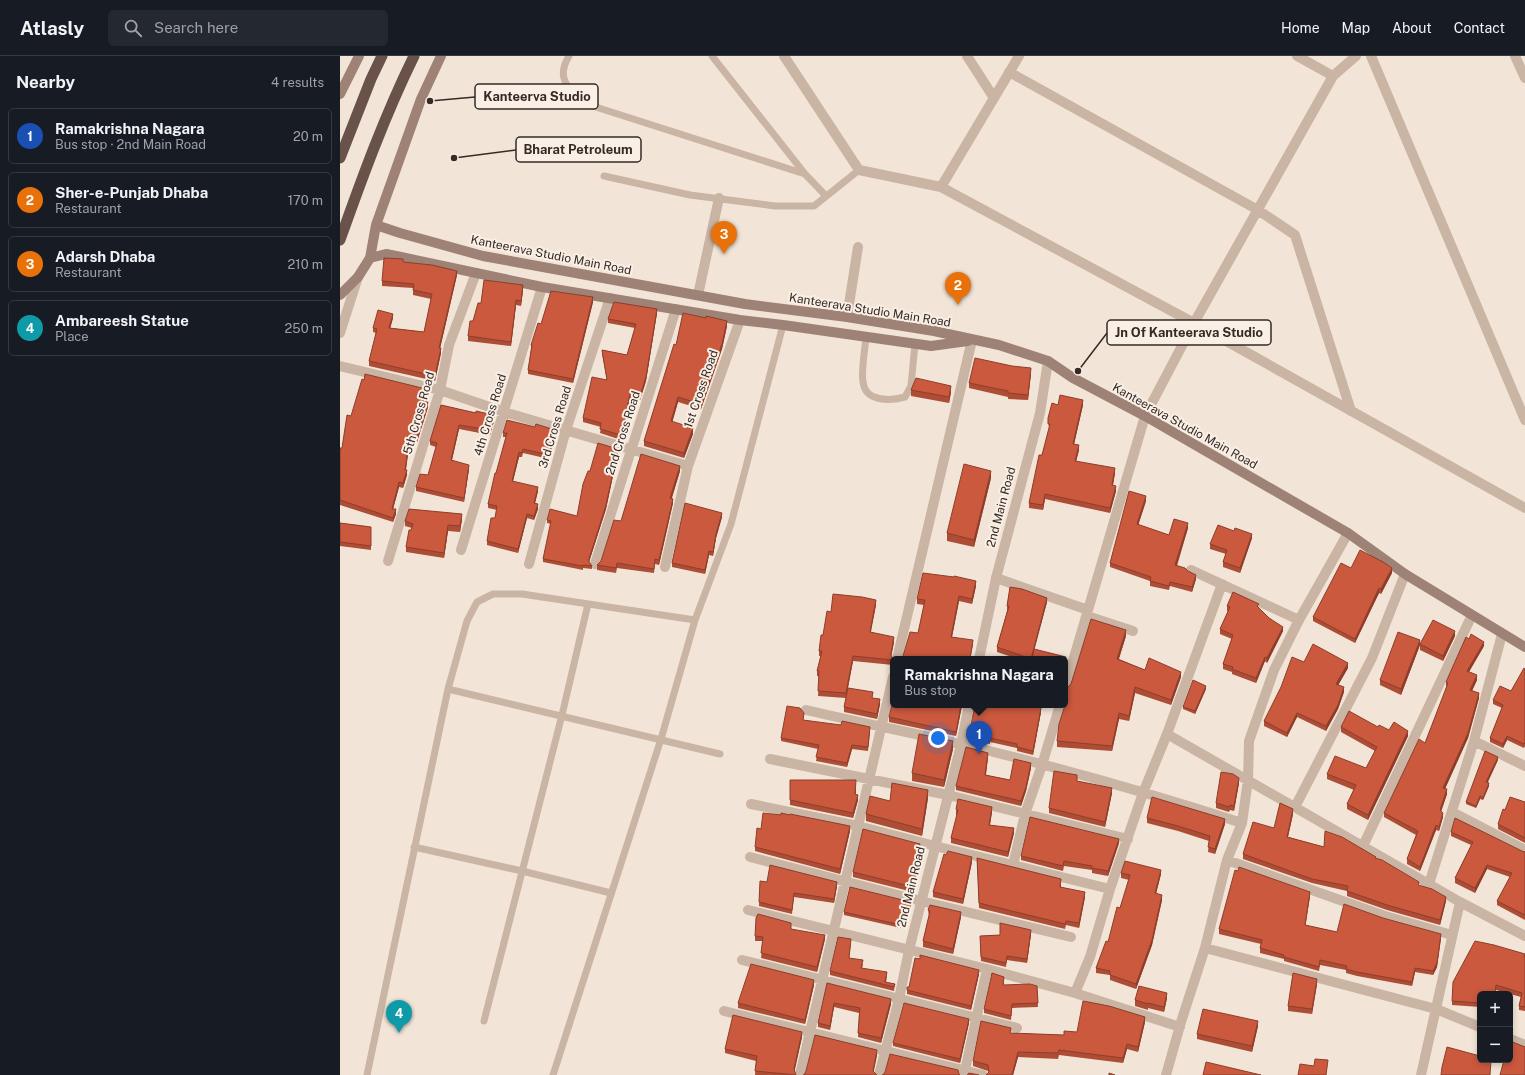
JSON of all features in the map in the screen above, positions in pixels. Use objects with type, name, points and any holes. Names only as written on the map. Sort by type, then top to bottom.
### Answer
[{"type":"highway","points":[[340,158],[371,79],[382,56]]},
{"type":"highway","points":[[340,240],[355,196],[400,86],[414,56]]},
{"type":"main road","points":[[340,94],[359,56]]},
{"type":"main road","points":[[340,295],[358,277],[370,258],[376,225],[421,99],[441,56]]},
{"type":"main road","name":"Kanteerava Studio Main Road","points":[[376,225],[483,256],[698,296],[934,331],[999,345],[1048,361],[1073,378],[1145,416],[1348,533],[1405,574],[1525,647]]},
{"type":"main road","points":[[370,258],[386,254],[425,261],[542,287],[676,310],[915,344],[931,346],[972,340]]},
{"type":"street","points":[[784,56],[859,170],[941,188],[1194,323],[1525,508]]},
{"type":"street","points":[[967,56],[994,98]]},
{"type":"street","points":[[941,188],[1019,56]]},
{"type":"street","points":[[1297,56],[1333,76]]},
{"type":"street","points":[[1068,678],[1145,416],[1194,323],[1333,76],[1356,56]]},
{"type":"street","points":[[1371,56],[1525,420]]},
{"type":"street","points":[[1515,56],[1525,78]]},
{"type":"street","points":[[1009,72],[1258,210],[1295,235],[1351,411]]},
{"type":"street","points":[[698,296],[719,198]]},
{"type":"street","points":[[847,317],[858,247]]},
{"type":"street","name":"5th Cross Road","points":[[388,561],[440,390],[449,345],[476,273]]},
{"type":"street","points":[[340,332],[358,277]]},
{"type":"street","name":"4th Cross Road","points":[[461,550],[542,287]]},
{"type":"street","name":"3rd Cross Road","points":[[529,564],[566,430],[610,298]]},
{"type":"street","name":"2nd Cross Road","points":[[595,564],[676,310]]},
{"type":"street","name":"1st Cross Road","points":[[664,567],[688,466],[740,320]]},
{"type":"street","points":[[898,656],[972,340]]},
{"type":"street","name":"2nd Main Road","points":[[980,656],[996,578],[1040,412],[1048,361]]},
{"type":"street","points":[[340,366],[440,390],[504,412],[688,466]]},
{"type":"street","points":[[1166,1075],[1205,948],[1227,860],[1242,823],[1248,780],[1249,741],[1274,670],[1299,620],[1348,533]]},
{"type":"street","points":[[1191,570],[1299,620]]},
{"type":"street","points":[[1295,807],[1372,658],[1405,574]]},
{"type":"street","points":[[996,578],[1132,631]]},
{"type":"street","points":[[1075,993],[1090,957],[1110,889],[1143,793],[1167,734],[1222,584]]},
{"type":"street","points":[[1363,846],[1472,615]]},
{"type":"street","points":[[1429,884],[1474,741],[1502,634]]},
{"type":"street","points":[[800,1075],[890,691]]},
{"type":"street","name":"2nd Main Road","points":[[879,1075],[899,999],[909,950],[961,744],[968,708]]},
{"type":"street","points":[[1013,865],[1025,814],[1059,708]]},
{"type":"street","points":[[806,710],[881,728],[961,744],[1143,793],[1242,823]]},
{"type":"street","points":[[1167,734],[1460,902],[1525,936]]},
{"type":"street","points":[[1474,741],[1525,766]]},
{"type":"street","points":[[770,759],[948,795],[1128,839]]},
{"type":"street","points":[[751,804],[858,826],[1110,889]]},
{"type":"street","points":[[1452,812],[1525,850]]},
{"type":"street","points":[[750,858],[1071,937]]},
{"type":"street","points":[[1227,860],[1385,916],[1452,935]]},
{"type":"street","points":[[1422,1075],[1460,902]]},
{"type":"street","points":[[748,910],[987,969],[1075,993],[1180,1027]]},
{"type":"street","points":[[1205,948],[1436,1008],[1477,1026]]},
{"type":"street","points":[[742,960],[1017,1028]]},
{"type":"street","points":[[965,1072],[987,969]]},
{"type":"street","points":[[724,1011],[885,1050],[965,1072],[983,1075]]},
{"type":"street","points":[[1513,1040],[1525,1046]]},
{"type":"lane","points":[[569,56],[563,66],[564,80],[577,101],[805,174]]},
{"type":"lane","points":[[712,56],[805,174],[826,196]]},
{"type":"lane","points":[[604,176],[690,195],[775,206],[814,206],[859,170]]},
{"type":"lane","points":[[553,1075],[661,739],[696,620],[731,524],[782,324]]},
{"type":"lane","points":[[866,337],[863,383],[868,393],[879,399],[893,400],[905,397],[911,386],[915,344]]},
{"type":"lane","points":[[367,1075],[448,689],[467,621],[477,602],[493,594],[522,594],[696,620]]},
{"type":"lane","points":[[484,1021],[562,716],[588,604]]},
{"type":"lane","points":[[448,689],[720,754]]},
{"type":"lane","points":[[414,847],[611,893]]},
{"type":"building","points":[[384,258],[403,259],[403,262],[432,265],[457,271],[439,348],[441,348],[435,376],[369,361],[377,329],[373,328],[378,310],[393,314],[389,328],[424,332],[432,294],[413,290],[414,284],[382,281]]},
{"type":"building","points":[[484,280],[523,285],[521,301],[516,300],[511,342],[468,336],[470,321],[473,321],[478,303],[481,303]]},
{"type":"building","points":[[551,291],[593,297],[573,379],[528,370],[531,345],[538,323],[541,324]]},
{"type":"building","points":[[614,302],[657,309],[646,377],[640,396],[630,394],[621,435],[600,429],[601,423],[583,418],[592,377],[607,380],[602,350],[627,355],[636,324],[608,319]]},
{"type":"building","points":[[683,313],[727,321],[722,344],[701,404],[678,397],[671,421],[693,428],[684,453],[644,441],[674,344],[676,345]]},
{"type":"building","points":[[975,358],[1012,366],[1031,368],[1028,395],[1008,393],[1008,391],[969,383]]},
{"type":"building","points":[[365,374],[426,389],[423,401],[428,402],[417,438],[410,436],[405,470],[407,470],[403,483],[399,482],[392,509],[396,509],[393,518],[340,500],[340,448],[342,448],[347,415],[351,416],[362,379],[364,380]]},
{"type":"building","points":[[916,378],[951,386],[949,397],[911,390]]},
{"type":"building","points":[[1060,395],[1083,400],[1073,444],[1079,445],[1075,461],[1115,468],[1112,485],[1116,486],[1110,508],[1045,494],[1043,505],[1029,503],[1039,455],[1042,455],[1050,424],[1048,424],[1048,418],[1052,403],[1058,405]]},
{"type":"building","points":[[441,405],[476,413],[476,411],[489,414],[489,416],[494,417],[490,430],[459,425],[451,460],[469,465],[464,498],[416,487],[420,474],[428,475],[437,443],[430,441]]},
{"type":"building","points":[[507,420],[535,427],[536,424],[555,430],[549,455],[523,449],[522,453],[519,452],[512,481],[538,487],[534,503],[538,504],[534,516],[527,514],[518,549],[487,541],[491,518],[495,518],[497,506],[488,504],[495,473],[507,433],[503,433]]},
{"type":"building","points":[[598,443],[618,449],[606,505],[589,559],[592,566],[583,566],[543,559],[551,521],[547,520],[550,509],[577,516],[583,484],[588,471],[590,471]]},
{"type":"building","points":[[641,454],[680,466],[670,498],[673,499],[659,560],[655,559],[654,569],[617,563],[616,568],[597,565],[601,561],[614,520],[621,521]]},
{"type":"building","points":[[964,464],[991,471],[974,540],[947,533]]},
{"type":"building","points":[[1129,491],[1146,496],[1137,524],[1169,535],[1174,519],[1188,523],[1175,565],[1185,568],[1196,575],[1192,587],[1170,582],[1169,586],[1150,581],[1151,577],[1110,563]]},
{"type":"building","points":[[685,503],[722,513],[713,552],[709,551],[705,570],[672,563]]},
{"type":"building","points":[[409,509],[462,514],[460,526],[448,525],[444,553],[406,547],[409,530],[411,530],[413,524],[405,521]]},
{"type":"building","points":[[340,523],[371,527],[371,546],[340,542]]},
{"type":"building","points":[[1218,525],[1234,531],[1235,528],[1252,534],[1240,568],[1223,562],[1227,550],[1210,544]]},
{"type":"building","points":[[1360,550],[1392,568],[1381,589],[1379,588],[1355,639],[1313,617],[1341,563],[1351,568]]},
{"type":"building","points":[[923,573],[954,576],[976,581],[972,599],[959,596],[951,637],[973,640],[970,656],[903,656],[910,632],[918,633],[925,600],[917,599]]},
{"type":"building","points":[[1010,587],[1022,589],[1047,598],[1032,656],[1022,656],[997,647],[1009,606],[1007,606]]},
{"type":"building","points":[[1233,592],[1259,604],[1257,606],[1269,618],[1283,627],[1267,658],[1265,657],[1256,678],[1223,664],[1233,635],[1220,629],[1230,607],[1227,606]]},
{"type":"building","points":[[833,594],[876,600],[870,632],[894,637],[890,660],[853,656],[846,693],[818,691],[819,671],[817,671],[822,651],[819,651],[821,635],[823,635],[827,611],[831,612]]},
{"type":"building","points":[[1091,619],[1126,630],[1117,659],[1145,670],[1149,658],[1181,672],[1171,700],[1135,687],[1129,716],[1119,713],[1112,746],[1057,741],[1059,724],[1064,708],[1068,708],[1068,687],[1071,684]]},
{"type":"building","points":[[1433,620],[1455,631],[1443,656],[1420,644]]},
{"type":"building","points":[[1398,632],[1420,640],[1401,689],[1380,680]]},
{"type":"building","points":[[1471,634],[1484,642],[1467,671],[1477,675],[1470,690],[1479,693],[1468,733],[1443,788],[1447,789],[1440,810],[1443,813],[1439,827],[1436,825],[1420,867],[1407,859],[1418,831],[1384,813],[1419,739],[1425,743],[1448,683],[1446,682],[1466,637],[1469,639]]},
{"type":"building","points":[[1313,644],[1348,663],[1336,684],[1344,687],[1338,705],[1326,726],[1297,713],[1287,733],[1264,721],[1281,687],[1292,657],[1304,662]]},
{"type":"building","points":[[1034,649],[1062,656],[1033,656]]},
{"type":"building","points":[[1524,668],[1525,742],[1524,744],[1507,736],[1503,744],[1490,738],[1503,705],[1493,700],[1500,686],[1511,691]]},
{"type":"building","points":[[1193,680],[1206,686],[1195,711],[1183,707]]},
{"type":"building","points":[[848,688],[873,692],[872,698],[880,699],[877,714],[844,707]]},
{"type":"building","points":[[787,706],[800,708],[804,713],[803,720],[841,725],[842,721],[870,727],[868,747],[852,745],[847,763],[816,757],[819,745],[781,738]]},
{"type":"building","points":[[891,708],[960,708],[956,732],[889,717]]},
{"type":"building","points":[[974,708],[1041,708],[1033,751],[1017,747],[1017,744],[969,735]]},
{"type":"building","points":[[1349,711],[1378,727],[1379,725],[1389,730],[1394,722],[1408,731],[1368,815],[1347,804],[1356,785],[1327,774],[1335,756],[1366,768],[1377,747],[1341,727]]},
{"type":"building","points":[[919,734],[953,741],[944,780],[912,773]]},
{"type":"building","points":[[966,747],[988,753],[985,775],[1010,780],[1014,759],[1031,763],[1026,787],[1021,801],[956,786]]},
{"type":"building","points":[[1485,751],[1498,757],[1486,782],[1489,783],[1483,798],[1480,796],[1476,806],[1466,802]]},
{"type":"building","points":[[1054,771],[1077,775],[1077,781],[1112,788],[1105,822],[1049,808]]},
{"type":"building","points":[[1221,772],[1233,774],[1239,778],[1234,806],[1230,805],[1229,807],[1216,803]]},
{"type":"building","points":[[790,780],[856,780],[855,794],[858,795],[853,813],[790,800]]},
{"type":"building","points":[[892,783],[928,790],[922,829],[866,814],[870,796],[890,801]]},
{"type":"building","points":[[1152,797],[1225,819],[1215,849],[1208,847],[1210,836],[1147,818]]},
{"type":"building","points":[[1510,797],[1525,802],[1525,838],[1498,824],[1503,809],[1505,810]]},
{"type":"building","points":[[958,799],[992,807],[989,825],[1014,828],[1008,852],[951,838],[958,810],[956,809]]},
{"type":"building","points":[[1280,803],[1293,809],[1287,837],[1324,847],[1325,831],[1342,837],[1376,857],[1375,858],[1382,860],[1419,882],[1418,885],[1432,889],[1446,897],[1440,920],[1387,905],[1347,891],[1348,886],[1312,879],[1243,854],[1253,822],[1274,828]]},
{"type":"building","points":[[763,813],[781,815],[781,813],[790,814],[850,826],[840,869],[755,847],[757,828],[761,829]]},
{"type":"building","points":[[1030,817],[1119,839],[1108,871],[1092,868],[1092,866],[1064,861],[1063,866],[1021,856]]},
{"type":"building","points":[[1455,818],[1525,852],[1525,915],[1497,901],[1512,873],[1487,865],[1475,888],[1455,878],[1473,842],[1451,832]]},
{"type":"building","points":[[863,829],[920,844],[913,887],[853,872]]},
{"type":"building","points":[[948,851],[972,857],[963,899],[933,892],[944,854],[946,855]]},
{"type":"building","points":[[977,858],[1061,879],[1060,887],[1085,892],[1079,923],[1066,921],[1065,924],[979,903]]},
{"type":"building","points":[[1125,861],[1161,870],[1155,893],[1162,895],[1152,940],[1136,984],[1110,975],[1110,971],[1096,968],[1106,941],[1108,942],[1117,907],[1120,908],[1130,875],[1121,873]]},
{"type":"building","points":[[770,865],[837,882],[834,899],[794,893],[792,910],[759,902],[760,881],[767,882]]},
{"type":"building","points":[[1239,867],[1310,892],[1305,925],[1337,932],[1344,904],[1383,918],[1441,934],[1437,963],[1433,971],[1415,968],[1412,982],[1357,972],[1346,969],[1347,966],[1320,960],[1319,967],[1284,957],[1284,955],[1260,948],[1262,940],[1219,929],[1235,870],[1238,871]]},
{"type":"building","points":[[850,887],[911,902],[910,909],[905,908],[901,925],[844,912]]},
{"type":"building","points":[[930,905],[961,912],[953,949],[923,941]]},
{"type":"building","points":[[758,914],[791,923],[791,929],[825,935],[817,967],[761,953],[763,937],[755,936],[756,918]]},
{"type":"building","points":[[1000,923],[1031,930],[1027,959],[1007,956],[1006,963],[981,957],[980,936],[1000,935]]},
{"type":"building","points":[[838,937],[851,939],[849,958],[863,960],[861,968],[887,972],[885,982],[895,984],[894,987],[830,971]]},
{"type":"building","points":[[1475,941],[1525,954],[1525,1007],[1519,1006],[1522,993],[1496,985],[1495,991],[1477,991],[1477,1003],[1452,1001],[1453,982]]},
{"type":"building","points":[[920,955],[979,970],[971,1006],[907,990],[907,987],[909,987],[915,958],[920,959]]},
{"type":"building","points":[[751,964],[814,980],[805,1020],[738,1003]]},
{"type":"building","points":[[992,973],[1004,977],[1003,985],[1030,984],[1037,986],[1038,1003],[1012,1004],[1011,1016],[984,1009]]},
{"type":"building","points":[[1293,973],[1317,979],[1312,1009],[1288,1006]]},
{"type":"building","points":[[827,983],[891,999],[881,1038],[858,1033],[860,1008],[834,1003],[830,1026],[818,1023]]},
{"type":"building","points":[[1139,986],[1167,993],[1164,1007],[1135,1000]]},
{"type":"building","points":[[1083,1001],[1109,1006],[1145,1017],[1138,1047],[1127,1044],[1123,1058],[1059,1050],[1058,1053],[1018,1052],[1012,1075],[986,1075],[989,1072],[988,1065],[973,1061],[981,1021],[1011,1028],[1010,1033],[1064,1035],[1064,1031],[1077,1032]]},
{"type":"building","points":[[904,1003],[969,1019],[960,1059],[893,1043]]},
{"type":"building","points":[[1203,1009],[1258,1021],[1252,1046],[1197,1034]]},
{"type":"building","points":[[733,1015],[802,1032],[794,1069],[796,1075],[755,1071],[757,1056],[725,1049]]},
{"type":"building","points":[[815,1035],[877,1050],[873,1071],[877,1075],[804,1075]]},
{"type":"building","points":[[1513,1042],[1525,1047],[1525,1075],[1500,1075],[1503,1063],[1513,1063]]},
{"type":"building","points":[[1447,1047],[1477,1055],[1477,1063],[1491,1063],[1490,1075],[1441,1075]]},
{"type":"building","points":[[890,1054],[958,1070],[960,1075],[883,1075]]},
{"type":"building","points":[[1315,1059],[1328,1060],[1326,1075],[1298,1075],[1300,1064],[1314,1066]]},
{"type":"building","points":[[1206,1062],[1261,1075],[1203,1075]]},
{"type":"building","points":[[969,1073],[979,1075],[967,1075]]},
{"type":"place","name":"Kanteerva Studio","points":[[430,101]]},
{"type":"place","name":"Bharat Petroleum","points":[[454,158]]},
{"type":"place","name":"Adarsh Dhaba","points":[[724,254]]},
{"type":"place","name":"Sher-e-Punjab Dhaba","points":[[958,305]]},
{"type":"place","name":"Jn Of Kanteerava Studio","points":[[1078,371]]},
{"type":"place","name":"Ramakrishna Nagara","points":[[979,754]]},
{"type":"place","name":"Ambareesh Statue","points":[[399,1033]]}]
